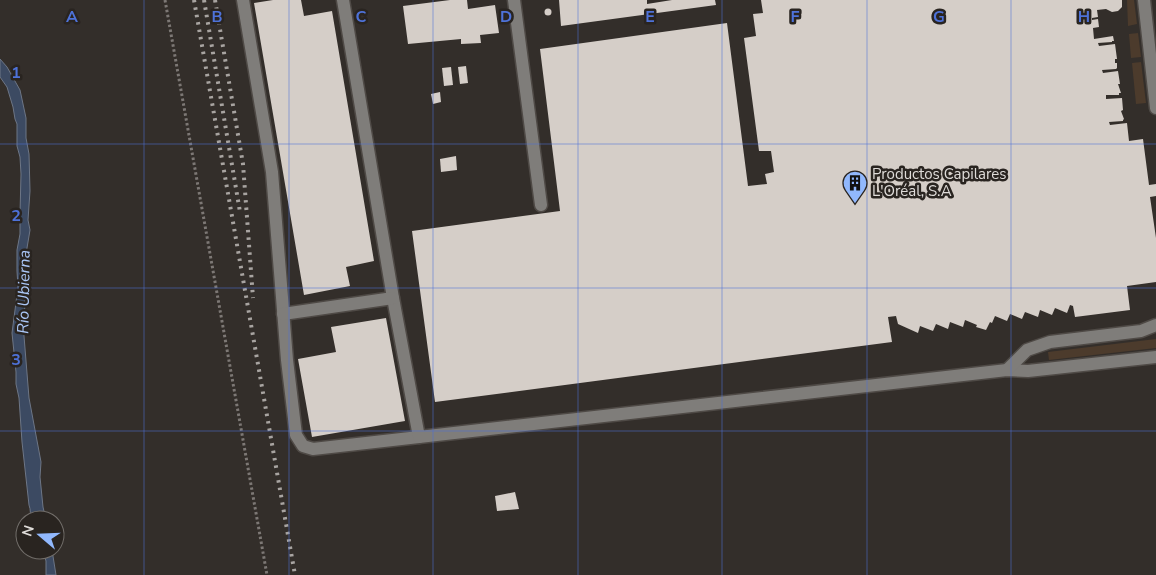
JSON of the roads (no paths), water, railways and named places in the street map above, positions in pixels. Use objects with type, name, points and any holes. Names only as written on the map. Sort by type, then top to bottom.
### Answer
[{"type":"lane","points":[[243,0],[272,172],[286,360],[296,435],[303,446],[313,449],[1007,370],[1028,371],[1156,357]]},
{"type":"lane","points":[[514,0],[540,205]]},
{"type":"lane","points":[[1144,0],[1156,108]]},
{"type":"lane","points":[[347,3],[393,298],[419,437]]},
{"type":"lane","points":[[283,314],[393,298]]},
{"type":"lane","points":[[1007,370],[1027,350],[1050,342],[1141,331],[1156,325]]},
{"type":"water","name":"Río Ubierna","points":[[0,59],[7,67],[20,90],[26,118],[26,138],[29,154],[30,191],[28,220],[30,230],[26,254],[24,336],[29,398],[41,462],[40,477],[44,510],[30,510],[16,384],[12,333],[18,287],[17,250],[20,234],[21,174],[17,146],[17,124],[7,87],[0,77]]},
{"type":"water","points":[[54,560],[56,575],[46,575],[46,561]]},
{"type":"railway","points":[[194,0],[295,575]]},
{"type":"railway","points":[[204,0],[240,212]]},
{"type":"railway","points":[[215,0],[243,164],[253,298]]},
{"type":"place","name":"Productos Capilares L'Oréal, S.A","points":[[855,204]]}]
